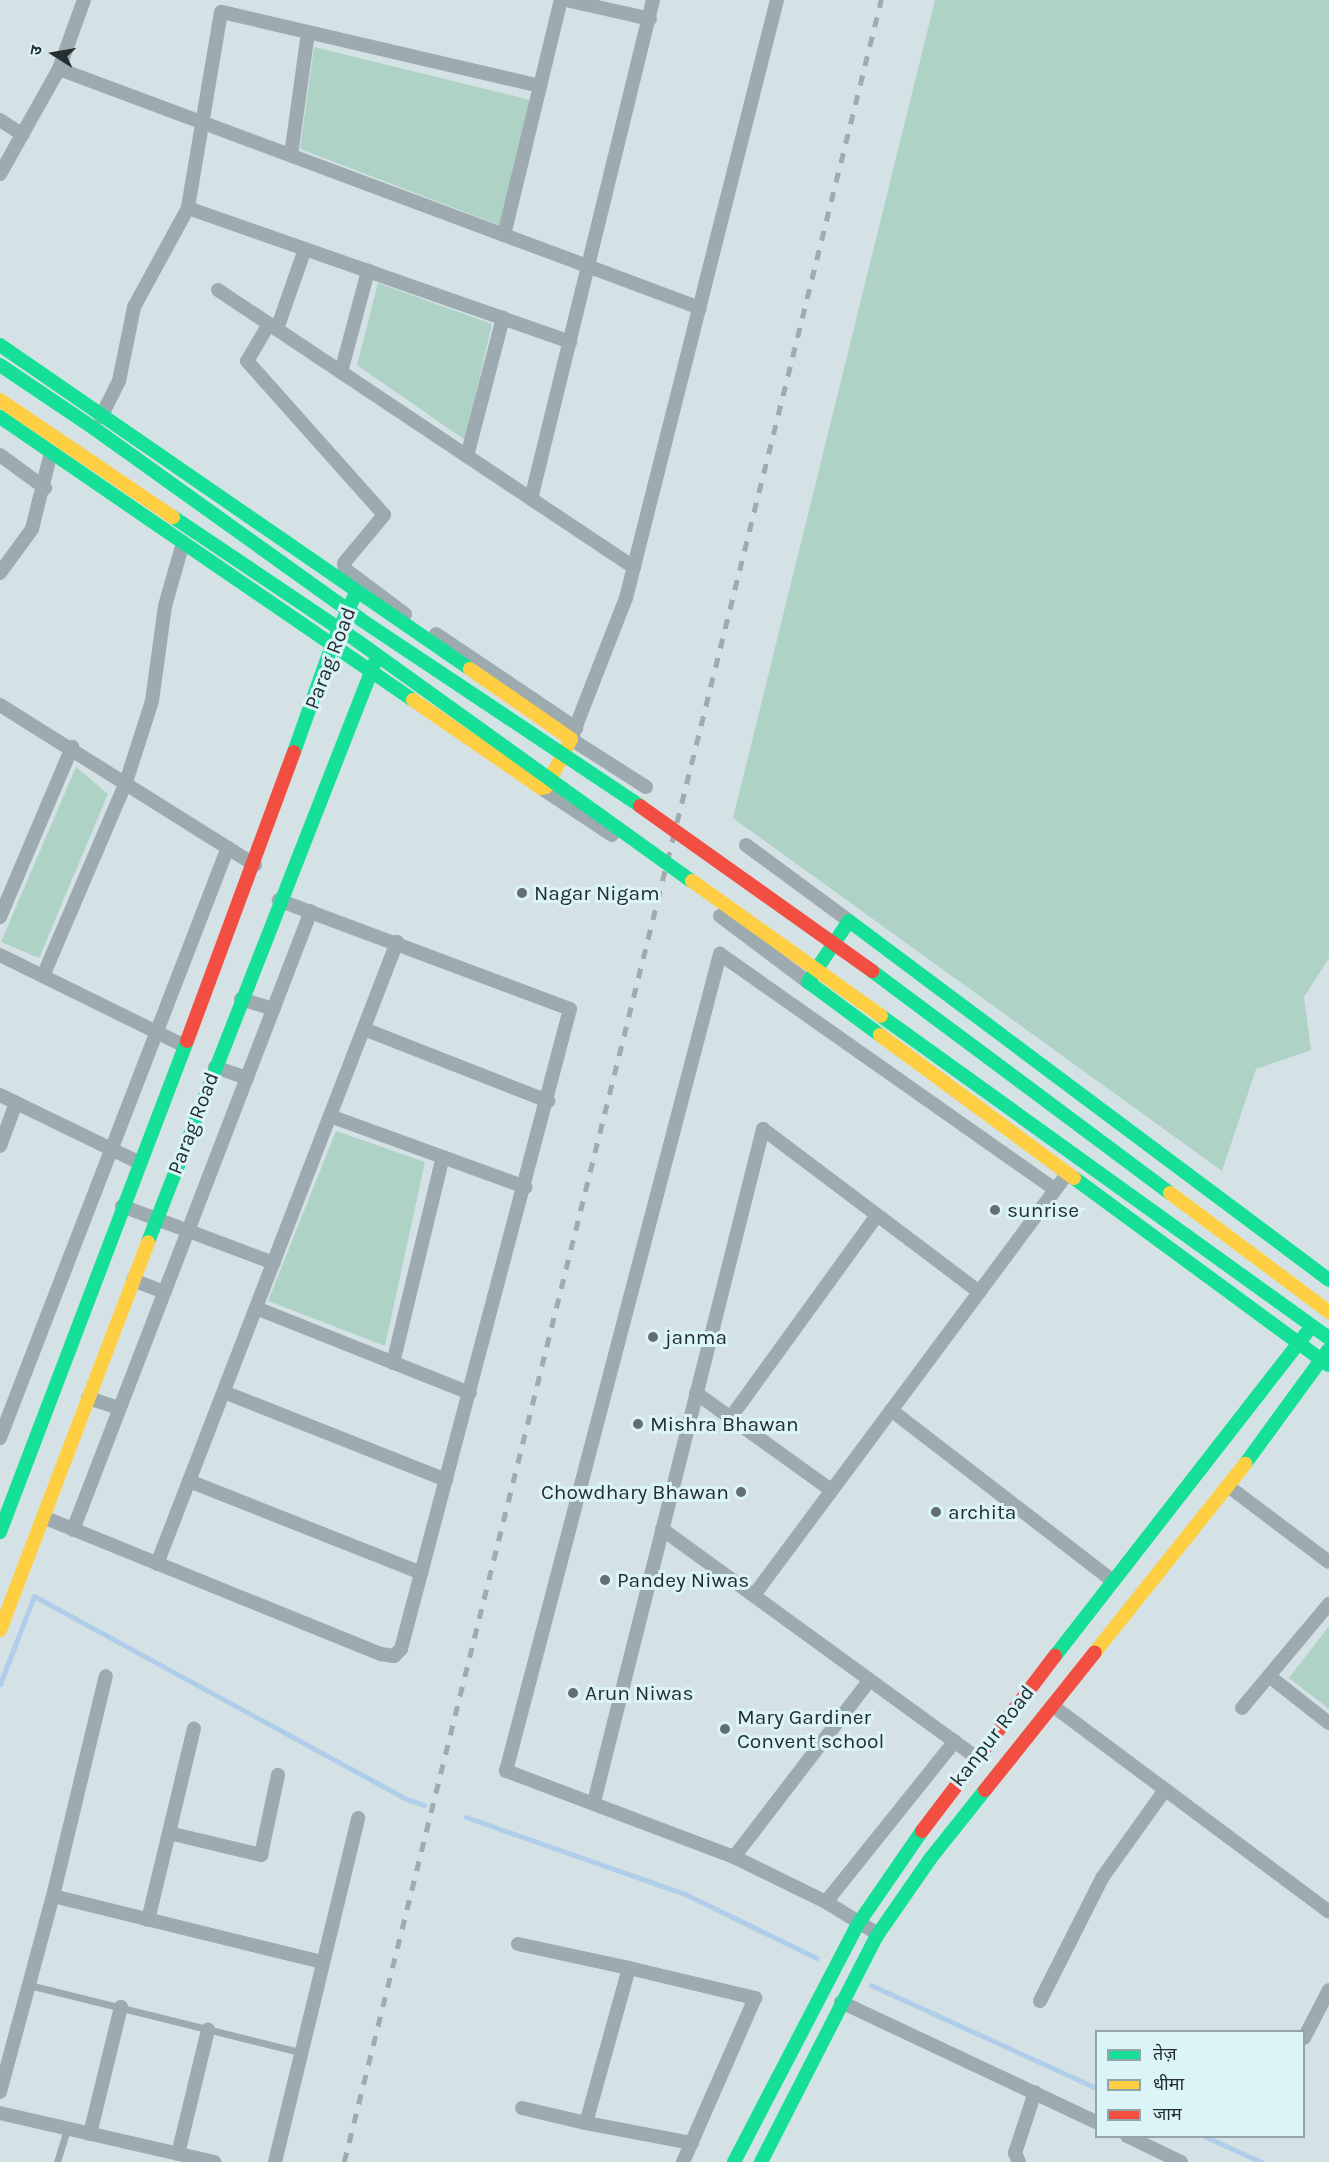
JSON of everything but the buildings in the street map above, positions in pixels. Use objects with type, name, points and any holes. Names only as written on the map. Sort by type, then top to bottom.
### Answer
[{"type":"street","points":[[0,174],[59,69],[84,0]]},
{"type":"street","points":[[504,235],[561,0]]},
{"type":"street","points":[[566,0],[650,19]]},
{"type":"street","points":[[531,499],[653,0]]},
{"type":"street","points":[[541,789],[546,787],[569,748],[626,598],[777,0]]},
{"type":"street","points":[[101,417],[119,381],[134,307],[188,208],[221,12],[540,86]]},
{"type":"street","points":[[291,155],[308,32]]},
{"type":"street","points":[[59,69],[700,308]]},
{"type":"street","points":[[0,120],[22,135]]},
{"type":"street","points":[[188,208],[570,342]]},
{"type":"street","points":[[305,249],[273,326],[247,361],[384,515],[344,563],[345,569],[646,787]]},
{"type":"street","points":[[341,372],[368,271]]},
{"type":"street","points":[[218,290],[634,567]]},
{"type":"street","points":[[467,456],[503,318]]},
{"type":"street","points":[[0,345],[398,622],[573,734]]},
{"type":"street","points":[[0,364],[360,619],[658,818],[892,985],[1329,1312]]},
{"type":"street","points":[[0,400],[356,640],[1329,1338]]},
{"type":"street","points":[[0,417],[541,789],[622,841]]},
{"type":"street","points":[[0,573],[32,530],[45,488],[51,453]]},
{"type":"street","points":[[0,455],[45,488]]},
{"type":"street","points":[[43,976],[126,782],[152,701],[165,606],[183,543]]},
{"type":"street","name":"Parag Road","points":[[2,1523],[255,865],[332,645],[356,592]]},
{"type":"street","name":"Parag Road","points":[[0,1630],[14,1592],[57,1523],[102,1403],[136,1281],[245,1000],[294,905],[370,671],[398,622]]},
{"type":"street","points":[[0,705],[72,747],[255,865]]},
{"type":"street","points":[[0,917],[72,747]]},
{"type":"street","points":[[746,845],[1329,1280]]},
{"type":"street","points":[[0,1438],[228,847]]},
{"type":"street","points":[[294,905],[397,942],[570,1009],[548,1101],[401,1649],[394,1656],[381,1654],[57,1523],[102,1403],[159,1290],[243,1076],[269,1008],[294,905]]},
{"type":"street","points":[[720,916],[1067,1174],[1299,1342],[1326,1358],[1228,1486],[930,1859],[878,1934],[841,2001],[761,2162]]},
{"type":"street","points":[[808,981],[849,921]]},
{"type":"street","points":[[158,1564],[397,942]]},
{"type":"street","points":[[878,1934],[858,1924],[826,1902],[734,1857],[594,1802],[506,1771],[720,954],[1054,1189]]},
{"type":"street","points":[[0,955],[185,1046]]},
{"type":"street","points":[[245,1000],[269,1008]]},
{"type":"street","points":[[364,1029],[548,1101]]},
{"type":"street","points":[[218,1068],[243,1076]]},
{"type":"street","points":[[0,1095],[111,1151],[140,1163]]},
{"type":"street","points":[[0,1146],[16,1103]]},
{"type":"street","points":[[330,1116],[525,1187]]},
{"type":"street","points":[[594,1802],[763,1129],[979,1292]]},
{"type":"street","points":[[393,1363],[443,1157]]},
{"type":"street","points":[[754,1595],[1067,1174]]},
{"type":"street","points":[[122,1206],[274,1263]]},
{"type":"street","points":[[730,1417],[877,1215]]},
{"type":"street","points":[[136,1281],[159,1290]]},
{"type":"street","name":"kanpur Road","points":[[734,2162],[858,1924],[976,1757],[1329,1305]]},
{"type":"street","points":[[256,1308],[470,1394]]},
{"type":"street","points":[[224,1392],[446,1480]]},
{"type":"street","points":[[696,1393],[831,1490]]},
{"type":"street","points":[[891,1410],[1113,1581]]},
{"type":"street","points":[[189,1481],[421,1573]]},
{"type":"street","points":[[1228,1486],[1329,1562]]},
{"type":"street","points":[[662,1529],[976,1757]]},
{"type":"street","points":[[0,1586],[14,1592]]},
{"type":"street","points":[[1242,1708],[1329,1604]]},
{"type":"street","points":[[0,2092],[53,1896],[106,1676]]},
{"type":"street","points":[[1269,1676],[1329,1723]]},
{"type":"street","points":[[734,1857],[870,1680]]},
{"type":"street","points":[[1016,1705],[1039,1723]]},
{"type":"street","points":[[1053,1706],[1329,1912]]},
{"type":"street","points":[[148,1920],[194,1728]]},
{"type":"street","points":[[826,1902],[955,1742]]},
{"type":"street","points":[[169,1833],[261,1855],[278,1775]]},
{"type":"street","points":[[1040,2001],[1102,1878],[1165,1790]]},
{"type":"street","points":[[275,2162],[298,2052],[358,1818]]},
{"type":"street","points":[[53,1896],[322,1962]]},
{"type":"street","points":[[518,1944],[755,1998],[683,2162]]},
{"type":"street","points":[[586,2123],[629,1968]]},
{"type":"street","points":[[1305,2036],[1329,1990]]},
{"type":"street","points":[[841,2001],[1095,2122]]},
{"type":"street","points":[[90,2134],[121,2007]]},
{"type":"street","points":[[170,2156],[208,2030]]},
{"type":"street","points":[[1019,2162],[1015,2153],[1035,2092]]},
{"type":"street","points":[[522,2108],[692,2144]]},
{"type":"street","points":[[0,2113],[67,2128],[170,2156],[214,2162]]},
{"type":"street","points":[[1131,2138],[1180,2162]]},
{"type":"lane","points":[[29,1985],[298,2052]]},
{"type":"lane","points":[[57,2162],[67,2128]]},
{"type":"green space","points":[[935,0],[1329,0],[1329,958],[1304,997],[1311,1050],[1256,1069],[1222,1171],[733,818]]},
{"type":"green space","points":[[314,47],[535,101],[504,227],[300,149]]},
{"type":"green space","points":[[378,283],[492,324],[465,440],[357,365]]},
{"type":"green space","points":[[76,767],[108,794],[39,958],[1,942]]},
{"type":"green space","points":[[336,1131],[425,1162],[385,1346],[268,1301]]},
{"type":"green space","points":[[1329,1626],[1329,1709],[1289,1678]]},
{"type":"waterway","points":[[0,1684],[34,1596],[404,1798],[424,1805]]},
{"type":"waterway","points":[[466,1817],[687,1895],[817,1958]]},
{"type":"waterway","points":[[871,1985],[1095,2088]]},
{"type":"waterway","points":[[1208,2138],[1261,2162]]},
{"type":"railway","points":[[344,2162],[881,0]]},
{"type":"traffic: fast","points":[[0,345],[470,669]]},
{"type":"traffic: fast","points":[[0,365],[95,429]]},
{"type":"traffic: fast","points":[[0,417],[413,700]]},
{"type":"traffic: fast","points":[[95,429],[360,619],[640,806]]},
{"type":"traffic: fast","points":[[173,517],[356,640],[692,881]]},
{"type":"traffic: fast","points":[[294,752],[332,645],[355,595]]},
{"type":"traffic: fast","points":[[148,1242],[375,662]]},
{"type":"traffic: fast","points":[[880,1035],[808,982],[849,921],[1329,1280]]},
{"type":"traffic: fast","points":[[872,971],[1170,1193]]},
{"type":"traffic: fast","points":[[881,1016],[1329,1338]]},
{"type":"traffic: fast","points":[[0,1532],[187,1041]]},
{"type":"traffic: fast","points":[[1074,1178],[1329,1365]]},
{"type":"traffic: fast","points":[[1055,1656],[1307,1332]]},
{"type":"traffic: fast","points":[[1245,1464],[1328,1350]]},
{"type":"traffic: fast","points":[[761,2162],[876,1937],[930,1859],[985,1790]]},
{"type":"traffic: fast","points":[[734,2162],[858,1924],[922,1831]]},
{"type":"traffic: slow","points":[[0,400],[173,517]]},
{"type":"traffic: slow","points":[[413,700],[541,788],[546,787],[571,739],[470,669]]},
{"type":"traffic: slow","points":[[692,881],[881,1016]]},
{"type":"traffic: slow","points":[[880,1035],[1074,1178]]},
{"type":"traffic: slow","points":[[1170,1193],[1329,1312]]},
{"type":"traffic: slow","points":[[0,1630],[148,1242]]},
{"type":"traffic: slow","points":[[1095,1652],[1245,1464]]},
{"type":"traffic: jam","points":[[187,1041],[294,752]]},
{"type":"traffic: jam","points":[[640,806],[872,971]]},
{"type":"traffic: jam","points":[[985,1790],[1095,1652]]},
{"type":"traffic: jam","points":[[922,1831],[1055,1656]]},
{"type":"place","name":"Nagar Nigam","points":[[522,893]]},
{"type":"place","name":"sunrise","points":[[995,1210]]},
{"type":"place","name":"janma","points":[[653,1337]]},
{"type":"place","name":"Mishra Bhawan","points":[[638,1424]]},
{"type":"place","name":"Chowdhary Bhawan","points":[[741,1492]]},
{"type":"place","name":"archita","points":[[936,1512]]},
{"type":"place","name":"Pandey Niwas","points":[[605,1580]]},
{"type":"place","name":"Arun Niwas","points":[[573,1693]]},
{"type":"place","name":"Mary Gardiner Convent school","points":[[725,1729]]}]
